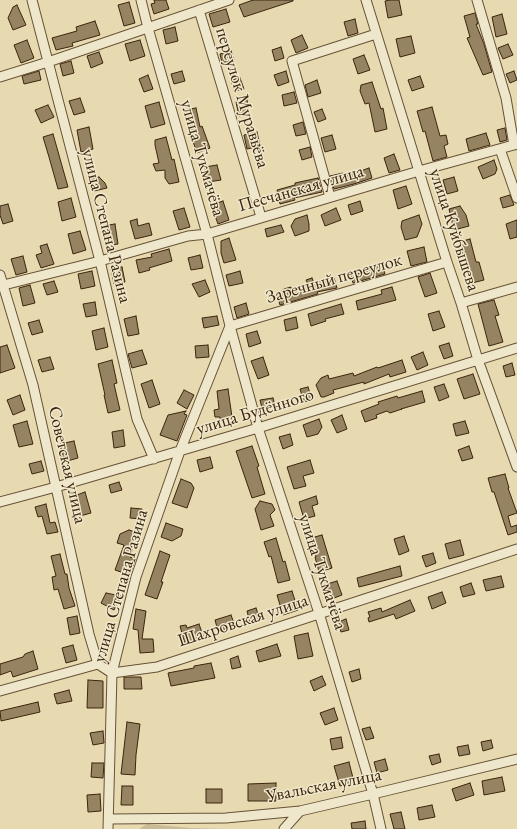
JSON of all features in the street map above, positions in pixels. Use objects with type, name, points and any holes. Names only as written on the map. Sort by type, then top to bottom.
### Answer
[{"type":"street","name":"улица Степана Разина","points":[[32,0],[100,261],[137,419],[154,459]]},
{"type":"street","name":"улица Тукмачёва","points":[[141,0],[207,234],[258,428],[319,613],[373,794],[381,829]]},
{"type":"street","points":[[0,77],[229,0]]},
{"type":"street","name":"улица Куйбышева","points":[[366,0],[478,360],[515,453],[517,467]]},
{"type":"street","points":[[477,0],[506,98],[516,145]]},
{"type":"street","name":"переулок Муравьёва","points":[[199,10],[261,218]]},
{"type":"street","points":[[330,197],[292,61],[376,34]]},
{"type":"street","name":"Песчанская улица","points":[[1,286],[100,261],[188,236],[207,234],[419,171],[516,145]]},
{"type":"street","points":[[500,149],[517,198]]},
{"type":"street","name":"Заречный переулок","points":[[230,326],[447,262]]},
{"type":"street","name":"Советская улица","points":[[0,275],[1,286],[33,385],[89,634],[98,664]]},
{"type":"street","points":[[461,304],[517,287]]},
{"type":"street","points":[[180,451],[230,326]]},
{"type":"street","name":"улица Будённого","points":[[0,502],[154,459],[517,348]]},
{"type":"street","name":"улица Степана Разина","points":[[108,829],[112,673],[136,577],[180,451]]},
{"type":"street","name":"Шахровская улица","points":[[112,673],[157,667],[517,549]]},
{"type":"street","points":[[0,691],[98,664],[112,673]]},
{"type":"street","name":"Увальская улица","points":[[109,819],[226,818],[300,811],[517,759]]},
{"type":"street","points":[[284,829],[300,811]]},
{"type":"shaded area","points":[[147,824],[191,828],[226,829],[139,829]]},
{"type":"building","points":[[154,0],[166,0],[169,9],[154,14],[151,4],[155,3]]},
{"type":"building","points":[[253,0],[293,1],[244,17],[239,5]]},
{"type":"building","points":[[399,0],[402,15],[388,18],[385,1]]},
{"type":"building","points":[[129,2],[135,23],[124,26],[118,5]]},
{"type":"building","points":[[17,5],[26,25],[13,30],[8,18],[13,7]]},
{"type":"building","points":[[226,9],[230,22],[213,27],[209,14]]},
{"type":"building","points":[[475,13],[478,24],[476,24],[484,44],[492,72],[483,75],[467,38],[470,37],[464,16]]},
{"type":"building","points":[[502,14],[507,34],[496,37],[492,17]]},
{"type":"building","points":[[355,19],[358,33],[348,36],[344,22]]},
{"type":"building","points":[[95,21],[100,35],[72,43],[73,46],[56,50],[52,38],[77,31],[76,27]]},
{"type":"building","points":[[175,27],[178,41],[166,44],[163,30]]},
{"type":"building","points":[[302,35],[308,48],[296,53],[291,40]]},
{"type":"building","points":[[411,36],[415,53],[400,57],[396,39]]},
{"type":"building","points":[[27,40],[34,58],[21,63],[14,45]]},
{"type":"building","points":[[140,40],[145,56],[130,61],[125,44]]},
{"type":"building","points":[[508,44],[513,55],[503,59],[498,48]]},
{"type":"building","points":[[281,47],[284,58],[275,61],[272,50]]},
{"type":"building","points":[[231,51],[234,60],[222,63],[220,54]]},
{"type":"building","points":[[99,52],[103,63],[91,68],[87,56]]},
{"type":"building","points":[[364,55],[370,70],[358,74],[353,59]]},
{"type":"building","points":[[71,61],[74,73],[63,76],[60,64]]},
{"type":"building","points":[[39,71],[41,80],[24,84],[22,76]]},
{"type":"building","points":[[182,71],[185,81],[174,84],[171,74]]},
{"type":"building","points":[[286,71],[289,82],[278,86],[274,75]]},
{"type":"building","points":[[514,71],[517,80],[510,83],[506,74]]},
{"type":"building","points":[[148,75],[153,89],[144,92],[139,79]]},
{"type":"building","points":[[420,76],[424,87],[412,91],[408,80]]},
{"type":"building","points":[[240,78],[244,89],[234,91],[231,80]]},
{"type":"building","points":[[317,80],[321,93],[308,97],[305,85]]},
{"type":"building","points":[[372,82],[381,109],[383,108],[387,129],[375,132],[369,103],[365,104],[360,91],[361,85]]},
{"type":"building","points":[[294,92],[297,103],[284,106],[282,95]]},
{"type":"building","points":[[80,98],[85,112],[74,115],[69,101]]},
{"type":"building","points":[[247,100],[249,114],[239,116],[236,102]]},
{"type":"building","points":[[159,102],[165,124],[151,128],[145,106]]},
{"type":"building","points":[[48,105],[54,117],[41,123],[35,110]]},
{"type":"building","points":[[432,107],[440,136],[446,135],[448,144],[444,146],[447,157],[433,161],[425,131],[423,132],[417,111]]},
{"type":"building","points":[[196,108],[200,127],[202,126],[210,148],[197,153],[184,110]]},
{"type":"building","points":[[322,109],[326,119],[318,122],[314,112]]},
{"type":"building","points":[[303,122],[306,134],[296,136],[293,125]]},
{"type":"building","points":[[89,127],[93,149],[81,152],[77,130]]},
{"type":"building","points":[[505,128],[507,140],[500,142],[497,130]]},
{"type":"building","points":[[257,132],[260,146],[247,149],[244,135]]},
{"type":"building","points":[[486,133],[490,145],[469,151],[466,139]]},
{"type":"building","points":[[53,134],[68,187],[58,189],[43,137]]},
{"type":"building","points":[[332,135],[336,149],[325,152],[321,138]]},
{"type":"building","points":[[166,137],[172,160],[174,159],[179,182],[169,184],[165,178],[165,170],[156,171],[153,164],[159,163],[155,140]]},
{"type":"building","points":[[310,147],[312,157],[302,160],[299,150]]},
{"type":"building","points":[[394,154],[400,170],[389,173],[384,158]]},
{"type":"building","points":[[494,160],[497,169],[495,174],[483,179],[478,167]]},
{"type":"building","points":[[217,165],[221,180],[208,182],[205,167]]},
{"type":"building","points":[[369,168],[372,178],[334,189],[330,176],[343,173],[344,177]]},
{"type":"building","points":[[99,177],[105,183],[107,188],[94,191],[91,179]]},
{"type":"building","points":[[454,177],[458,191],[447,194],[443,180]]},
{"type":"building","points":[[318,178],[322,192],[294,198],[295,200],[280,204],[277,190],[295,185],[295,183]]},
{"type":"building","points":[[406,186],[412,204],[398,209],[393,190]]},
{"type":"building","points":[[510,195],[514,205],[503,208],[500,198]]},
{"type":"building","points":[[71,198],[76,217],[62,221],[58,202]]},
{"type":"building","points":[[223,201],[229,220],[218,224],[211,205]]},
{"type":"building","points":[[360,201],[363,211],[351,215],[348,205]]},
{"type":"building","points":[[8,204],[13,221],[3,224],[0,215],[0,206]]},
{"type":"building","points":[[460,206],[466,215],[469,226],[454,230],[449,209]]},
{"type":"building","points":[[184,208],[190,227],[179,230],[173,211]]},
{"type":"building","points":[[336,208],[341,220],[325,226],[321,215]]},
{"type":"building","points":[[307,215],[309,231],[295,236],[291,226],[295,219]]},
{"type":"building","points":[[419,215],[422,224],[417,237],[405,240],[401,227],[402,221]]},
{"type":"building","points":[[137,219],[138,226],[149,223],[152,235],[135,239],[130,221]]},
{"type":"building","points":[[517,220],[517,237],[510,239],[506,224]]},
{"type":"building","points":[[115,224],[118,244],[106,246],[102,226]]},
{"type":"building","points":[[281,225],[284,232],[267,237],[265,229]]},
{"type":"building","points":[[80,231],[86,250],[73,254],[68,234]]},
{"type":"building","points":[[229,238],[236,260],[224,263],[221,253],[221,241]]},
{"type":"building","points":[[470,239],[476,262],[479,262],[484,280],[472,283],[459,242]]},
{"type":"building","points":[[47,244],[54,264],[41,268],[36,255],[42,253],[40,246]]},
{"type":"building","points":[[424,247],[427,262],[411,266],[407,251]]},
{"type":"building","points":[[169,249],[172,261],[149,268],[150,270],[139,273],[136,260],[152,257],[151,254]]},
{"type":"building","points":[[200,255],[203,268],[191,270],[188,258]]},
{"type":"building","points":[[23,256],[27,272],[16,275],[11,259]]},
{"type":"building","points":[[382,264],[385,274],[353,283],[351,276]]},
{"type":"building","points":[[122,267],[125,282],[114,284],[111,269]]},
{"type":"building","points":[[92,271],[95,286],[81,289],[78,274]]},
{"type":"building","points":[[240,271],[243,283],[229,286],[226,275]]},
{"type":"building","points":[[430,273],[437,293],[425,297],[418,277]]},
{"type":"building","points":[[312,278],[314,283],[334,278],[337,288],[317,292],[318,294],[280,305],[277,295],[284,289],[291,287],[292,290],[308,284],[306,280]]},
{"type":"building","points":[[205,280],[210,292],[199,297],[192,284]]},
{"type":"building","points":[[54,281],[58,292],[47,295],[43,284]]},
{"type":"building","points":[[30,285],[35,303],[23,306],[19,288]]},
{"type":"building","points":[[392,287],[396,300],[358,310],[356,301],[382,294],[381,290]]},
{"type":"building","points":[[494,300],[499,315],[495,316],[503,342],[489,346],[478,304]]},
{"type":"building","points":[[95,302],[97,315],[86,317],[83,304]]},
{"type":"building","points":[[246,303],[249,314],[237,318],[234,307]]},
{"type":"building","points":[[341,304],[344,314],[325,319],[326,321],[311,326],[308,314]]},
{"type":"building","points":[[439,311],[445,327],[433,331],[428,314]]},
{"type":"building","points":[[136,316],[139,334],[128,336],[124,319]]},
{"type":"building","points":[[217,316],[219,325],[204,328],[202,318]]},
{"type":"building","points":[[296,317],[298,328],[286,331],[284,320]]},
{"type":"building","points":[[39,320],[43,332],[32,335],[28,323]]},
{"type":"building","points":[[104,328],[108,347],[96,350],[92,331]]},
{"type":"building","points":[[257,331],[261,343],[249,347],[246,334]]},
{"type":"building","points":[[449,343],[453,356],[444,359],[439,346]]},
{"type":"building","points":[[7,345],[15,368],[0,373],[0,347]]},
{"type":"building","points":[[208,345],[209,357],[196,358],[195,346]]},
{"type":"building","points":[[142,350],[147,364],[132,368],[128,354]]},
{"type":"building","points":[[423,352],[428,365],[417,370],[411,357]]},
{"type":"building","points":[[50,357],[54,369],[42,372],[38,360]]},
{"type":"building","points":[[263,357],[269,375],[258,379],[251,361]]},
{"type":"building","points":[[112,360],[117,383],[114,384],[120,410],[108,413],[98,364]]},
{"type":"building","points":[[402,360],[406,372],[390,377],[389,374],[364,384],[364,382],[333,390],[334,393],[324,397],[321,397],[316,385],[321,378],[328,375],[329,379],[353,373],[354,376],[377,367],[378,368]]},
{"type":"building","points":[[512,363],[515,375],[506,377],[503,366]]},
{"type":"building","points":[[473,374],[480,394],[464,399],[457,379]]},
{"type":"building","points":[[152,380],[160,404],[149,408],[141,384]]},
{"type":"building","points":[[444,384],[449,397],[439,401],[434,387]]},
{"type":"building","points":[[308,387],[312,400],[304,402],[300,389]]},
{"type":"building","points":[[228,389],[232,417],[220,419],[220,417],[215,417],[214,410],[219,409],[217,391]]},
{"type":"building","points":[[184,390],[194,395],[187,409],[177,403]]},
{"type":"building","points":[[422,391],[425,402],[390,413],[387,411],[376,415],[377,418],[365,422],[361,411],[379,404],[378,402],[397,396],[398,398]]},
{"type":"building","points":[[20,395],[25,410],[13,415],[7,400]]},
{"type":"building","points":[[273,398],[275,406],[262,408],[260,400]]},
{"type":"building","points":[[186,411],[184,414],[187,415],[177,441],[160,435],[168,415]]},
{"type":"building","points":[[342,415],[347,429],[337,433],[331,420]]},
{"type":"building","points":[[319,419],[322,427],[318,434],[307,437],[303,425]]},
{"type":"building","points":[[27,421],[33,444],[19,447],[13,425]]},
{"type":"building","points":[[465,421],[469,433],[456,436],[453,424]]},
{"type":"building","points":[[123,430],[125,446],[114,448],[112,432]]},
{"type":"building","points":[[290,434],[293,445],[283,449],[279,437]]},
{"type":"building","points":[[74,441],[78,458],[64,462],[60,444]]},
{"type":"building","points":[[252,446],[259,466],[257,467],[265,494],[252,498],[236,451]]},
{"type":"building","points":[[469,446],[473,458],[462,461],[458,450]]},
{"type":"building","points":[[210,457],[213,468],[200,472],[197,460]]},
{"type":"building","points":[[310,460],[314,473],[303,476],[306,486],[294,489],[287,467]]},
{"type":"building","points":[[41,461],[44,471],[32,474],[29,464]]},
{"type":"building","points":[[505,474],[508,488],[517,513],[508,516],[511,527],[517,525],[517,532],[508,535],[488,478]]},
{"type":"building","points":[[181,479],[191,483],[194,488],[187,508],[172,503]]},
{"type":"building","points":[[119,482],[122,490],[111,493],[109,485]]},
{"type":"building","points":[[85,492],[91,513],[80,516],[74,496]]},
{"type":"building","points":[[316,496],[318,504],[312,506],[315,516],[304,519],[299,502]]},
{"type":"building","points":[[260,501],[272,504],[275,510],[270,515],[274,526],[261,530],[255,509]]},
{"type":"building","points":[[46,504],[50,523],[55,522],[58,532],[47,534],[42,516],[38,517],[35,507]]},
{"type":"building","points":[[131,508],[142,509],[141,519],[130,518]]},
{"type":"building","points":[[166,523],[183,529],[181,536],[172,541],[161,537]]},
{"type":"building","points":[[129,530],[138,533],[130,557],[135,559],[130,575],[115,570],[124,545],[117,543],[120,534]]},
{"type":"building","points":[[322,535],[332,568],[319,572],[311,538]]},
{"type":"building","points":[[404,536],[409,551],[399,555],[394,539]]},
{"type":"building","points":[[276,538],[283,562],[285,561],[290,580],[278,583],[271,556],[269,557],[264,542]]},
{"type":"building","points":[[460,540],[464,555],[449,559],[445,544]]},
{"type":"building","points":[[160,551],[170,555],[157,599],[145,595]]},
{"type":"building","points":[[433,553],[436,563],[426,567],[422,556]]},
{"type":"building","points":[[60,554],[75,606],[64,609],[58,589],[54,590],[52,577],[56,576],[51,556]]},
{"type":"building","points":[[400,566],[402,576],[359,587],[357,578]]},
{"type":"building","points":[[501,576],[504,587],[486,591],[483,580]]},
{"type":"building","points":[[337,581],[342,595],[329,600],[324,585]]},
{"type":"building","points":[[471,583],[475,594],[463,597],[460,587]]},
{"type":"building","points":[[292,591],[298,610],[283,615],[277,595]]},
{"type":"building","points":[[442,592],[446,603],[432,609],[428,597]]},
{"type":"building","points":[[106,593],[121,596],[114,610],[101,603]]},
{"type":"building","points":[[410,600],[415,611],[396,619],[394,614],[369,622],[368,618],[370,617],[368,612],[381,608],[382,612]]},
{"type":"building","points":[[256,608],[260,620],[250,623],[247,611]]},
{"type":"building","points":[[136,609],[146,611],[142,639],[153,639],[154,652],[140,653],[138,630],[133,629]]},
{"type":"building","points":[[231,615],[235,626],[218,631],[215,620]]},
{"type":"building","points":[[77,616],[80,633],[70,635],[67,618]]},
{"type":"building","points":[[346,619],[349,630],[341,632],[338,622]]},
{"type":"building","points":[[199,624],[204,638],[185,644],[180,626],[186,625],[187,628]]},
{"type":"building","points":[[308,633],[313,656],[298,659],[294,636]]},
{"type":"building","points":[[277,644],[281,656],[259,662],[256,651]]},
{"type":"building","points":[[73,645],[77,660],[66,663],[62,648]]},
{"type":"building","points":[[33,651],[38,669],[13,677],[11,671],[0,675],[0,664],[23,657],[25,654]]},
{"type":"building","points":[[238,656],[241,667],[232,669],[230,659]]},
{"type":"building","points":[[211,663],[215,678],[171,686],[168,673]]},
{"type":"building","points":[[359,669],[361,679],[352,682],[349,672]]},
{"type":"building","points":[[322,676],[326,685],[314,691],[310,681]]},
{"type":"building","points":[[124,677],[141,677],[142,689],[124,689]]},
{"type":"building","points":[[88,680],[103,681],[103,708],[87,708]]},
{"type":"building","points":[[69,690],[72,701],[57,704],[54,694]]},
{"type":"building","points":[[38,702],[40,712],[1,721],[0,711]]},
{"type":"building","points":[[334,708],[338,720],[325,725],[320,713]]},
{"type":"building","points":[[127,722],[140,724],[135,775],[121,774]]},
{"type":"building","points":[[370,727],[374,738],[366,740],[362,729]]},
{"type":"building","points":[[103,731],[104,743],[93,745],[90,733]]},
{"type":"building","points":[[341,737],[343,748],[332,750],[330,739]]},
{"type":"building","points":[[491,740],[493,748],[483,751],[481,742]]},
{"type":"building","points":[[468,745],[470,754],[459,756],[457,747]]},
{"type":"building","points":[[439,754],[441,762],[432,765],[429,756]]},
{"type":"building","points":[[385,759],[388,770],[377,773],[374,762]]},
{"type":"building","points":[[349,762],[354,782],[340,786],[334,766]]},
{"type":"building","points":[[92,763],[104,763],[103,778],[91,777]]},
{"type":"building","points":[[502,777],[505,791],[484,795],[482,781]]},
{"type":"building","points":[[276,783],[276,801],[248,801],[248,784]]},
{"type":"building","points":[[470,783],[474,795],[456,801],[452,789]]},
{"type":"building","points":[[122,786],[133,786],[133,805],[121,805]]},
{"type":"building","points":[[206,789],[222,789],[222,803],[206,803]]},
{"type":"building","points":[[100,794],[101,811],[88,812],[87,795]]},
{"type":"building","points":[[432,805],[435,817],[419,820],[417,808]]},
{"type":"building","points":[[401,812],[405,829],[394,829],[390,814]]},
{"type":"building","points":[[365,821],[366,829],[352,829],[351,823]]}]
